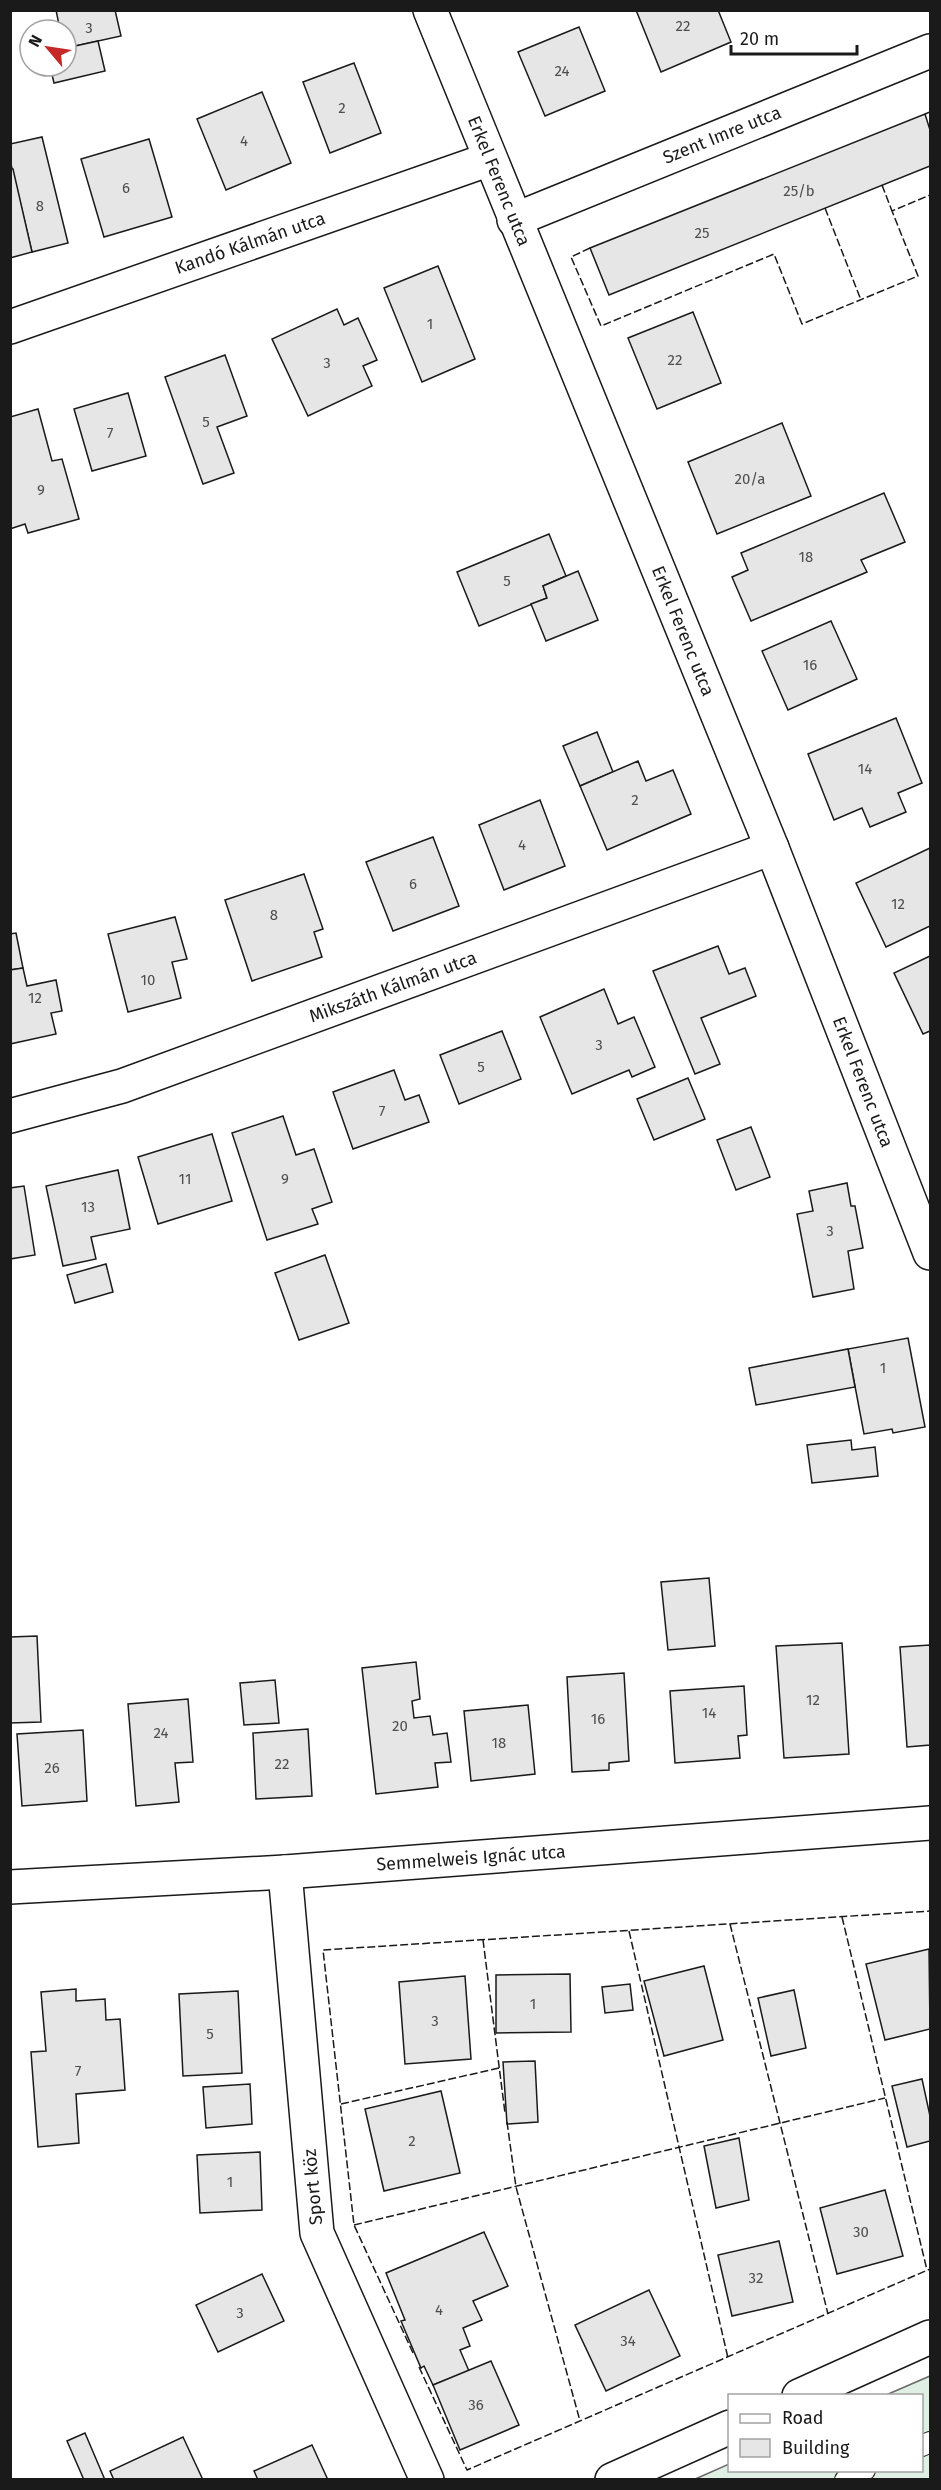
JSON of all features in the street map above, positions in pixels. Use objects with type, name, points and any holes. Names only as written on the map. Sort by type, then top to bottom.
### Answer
[{"type":"street","name":"Erkel Ferenc utca","points":[[430,10],[772,848],[930,1253]]},
{"type":"street","name":"Szent Imre utca","points":[[514,220],[930,51]]},
{"type":"street","name":"Kandó Kálmán utca","points":[[10,327],[490,159]]},
{"type":"street","name":"Mikszáth Kálmán utca","points":[[10,1116],[122,1086],[772,848]]},
{"type":"street","name":"Semmelweis Ignác utca","points":[[10,1887],[285,1872],[930,1823]]},
{"type":"street","name":"Sport köz","points":[[285,1872],[317,2233],[427,2480]]},
{"type":"street","points":[[804,2394],[930,2337]]},
{"type":"street","points":[[612,2480],[728,2427]]},
{"type":"lane","points":[[845,2480],[861,2472]]},
{"type":"green space","points":[[930,2376],[930,2479],[693,2480],[728,2464],[728,2472],[923,2472],[923,2394],[888,2394]]},
{"type":"building","points":[[56,10],[115,10],[121,36],[78,45],[78,18],[58,18]]},
{"type":"building","points":[[636,10],[718,10],[731,42],[661,72]]},
{"type":"building","points":[[579,27],[605,91],[545,116],[518,52]]},
{"type":"building","points":[[98,41],[105,71],[78,77],[78,45]]},
{"type":"building","points":[[354,63],[381,133],[330,153],[303,82]]},
{"type":"building","points":[[53,78],[75,78],[54,83]]},
{"type":"building","points":[[262,92],[291,163],[226,190],[197,119]]},
{"type":"building","points":[[925,114],[930,130],[930,166],[609,295],[590,248]]},
{"type":"building","points":[[42,137],[68,243],[32,252],[10,160],[10,144]]},
{"type":"building","points":[[149,139],[172,217],[104,237],[81,159]]},
{"type":"building","points":[[10,169],[13,169],[32,252],[10,258]]},
{"type":"building","points":[[438,266],[475,359],[422,382],[384,288]]},
{"type":"building","points":[[337,309],[344,325],[358,318],[377,360],[363,366],[372,386],[308,416],[272,339]]},
{"type":"building","points":[[693,312],[721,383],[657,409],[628,338]]},
{"type":"building","points":[[225,355],[247,416],[217,427],[234,473],[203,484],[165,377]]},
{"type":"building","points":[[128,393],[146,456],[92,471],[74,409]]},
{"type":"building","points":[[38,409],[52,461],[62,459],[79,519],[28,533],[25,524],[10,529],[10,417]]},
{"type":"building","points":[[782,423],[811,496],[717,534],[688,462]]},
{"type":"building","points":[[884,493],[905,542],[861,560],[867,572],[751,621],[732,577],[748,570],[741,553]]},
{"type":"building","points":[[549,534],[566,576],[543,586],[547,598],[479,626],[457,572]]},
{"type":"building","points":[[578,571],[598,620],[546,641],[531,604],[547,598],[543,586]]},
{"type":"building","points":[[831,621],[857,679],[788,710],[762,651]]},
{"type":"building","points":[[896,718],[922,783],[898,793],[906,812],[870,827],[862,808],[834,820],[808,754]]},
{"type":"building","points":[[597,732],[613,772],[580,786],[563,746]]},
{"type":"building","points":[[638,761],[646,781],[673,770],[691,814],[607,850],[580,786]]},
{"type":"building","points":[[540,800],[565,866],[504,890],[479,825]]},
{"type":"building","points":[[433,837],[459,906],[393,931],[366,862]]},
{"type":"building","points":[[930,848],[930,926],[886,947],[856,883]]},
{"type":"building","points":[[304,874],[323,929],[314,932],[322,957],[252,981],[225,900]]},
{"type":"building","points":[[175,917],[187,959],[172,962],[181,998],[128,1012],[108,934]]},
{"type":"building","points":[[16,933],[23,968],[10,970],[10,934]]},
{"type":"building","points":[[718,946],[729,974],[745,968],[756,996],[701,1018],[720,1064],[695,1074],[653,971]]},
{"type":"building","points":[[930,956],[930,1031],[923,1034],[894,973]]},
{"type":"building","points":[[23,968],[27,986],[56,980],[62,1011],[51,1013],[56,1034],[10,1044],[10,970]]},
{"type":"building","points":[[604,989],[618,1024],[634,1017],[655,1067],[632,1077],[629,1070],[572,1094],[540,1017]]},
{"type":"building","points":[[502,1031],[521,1079],[459,1104],[440,1055]]},
{"type":"building","points":[[394,1070],[405,1100],[419,1095],[429,1122],[353,1149],[333,1092]]},
{"type":"building","points":[[688,1078],[705,1119],[654,1140],[637,1099]]},
{"type":"building","points":[[283,1116],[296,1155],[314,1149],[332,1202],[312,1209],[318,1224],[267,1240],[232,1133]]},
{"type":"building","points":[[751,1127],[770,1177],[736,1190],[717,1140]]},
{"type":"building","points":[[212,1134],[232,1201],[158,1224],[138,1157]]},
{"type":"building","points":[[118,1170],[130,1229],[91,1237],[96,1259],[63,1266],[46,1186]]},
{"type":"building","points":[[847,1183],[851,1206],[855,1206],[863,1248],[848,1251],[854,1289],[813,1297],[797,1214],[813,1211],[809,1191]]},
{"type":"building","points":[[24,1186],[35,1255],[10,1259],[10,1188]]},
{"type":"building","points":[[325,1255],[349,1323],[299,1340],[275,1273]]},
{"type":"building","points":[[106,1264],[113,1292],[75,1303],[67,1275]]},
{"type":"building","points":[[908,1338],[925,1427],[893,1433],[892,1429],[864,1434],[848,1349]]},
{"type":"building","points":[[848,1349],[855,1387],[756,1405],[749,1368]]},
{"type":"building","points":[[851,1440],[852,1450],[875,1447],[878,1476],[812,1483],[807,1445]]},
{"type":"building","points":[[709,1578],[715,1646],[668,1650],[661,1582]]},
{"type":"building","points":[[37,1636],[41,1722],[10,1723],[10,1637]]},
{"type":"building","points":[[842,1643],[849,1754],[784,1758],[776,1646]]},
{"type":"building","points":[[930,1645],[930,1745],[907,1747],[900,1647]]},
{"type":"building","points":[[416,1662],[420,1699],[412,1701],[414,1718],[430,1716],[433,1735],[447,1733],[451,1762],[435,1763],[438,1787],[376,1794],[362,1668]]},
{"type":"building","points":[[624,1673],[629,1761],[609,1763],[609,1770],[572,1772],[567,1677]]},
{"type":"building","points":[[275,1680],[279,1723],[244,1725],[240,1683]]},
{"type":"building","points":[[744,1686],[747,1735],[738,1736],[740,1758],[675,1763],[670,1691]]},
{"type":"building","points":[[188,1699],[193,1762],[175,1763],[179,1802],[136,1806],[128,1704]]},
{"type":"building","points":[[528,1705],[535,1774],[471,1781],[464,1711]]},
{"type":"building","points":[[308,1729],[312,1796],[256,1799],[253,1733]]},
{"type":"building","points":[[83,1730],[87,1801],[22,1806],[17,1734]]},
{"type":"building","points":[[929,1949],[930,2029],[885,2040],[866,1964]]},
{"type":"building","points":[[704,1966],[723,2040],[664,2056],[644,1981]]},
{"type":"building","points":[[570,1974],[571,2032],[496,2033],[496,1975]]},
{"type":"building","points":[[465,1976],[471,2059],[405,2064],[399,1982]]},
{"type":"building","points":[[630,1984],[633,2010],[605,2013],[602,1987]]},
{"type":"building","points":[[76,1989],[76,2001],[105,1999],[106,2020],[120,2019],[125,2090],[76,2094],[79,2143],[38,2147],[31,2052],[46,2051],[41,1992]]},
{"type":"building","points":[[794,1990],[806,2048],[771,2056],[758,1998]]},
{"type":"building","points":[[238,1991],[242,2073],[183,2076],[179,1994]]},
{"type":"building","points":[[535,2061],[538,2122],[507,2124],[503,2062]]},
{"type":"building","points":[[922,2079],[930,2116],[930,2141],[907,2147],[892,2086]]},
{"type":"building","points":[[250,2084],[252,2124],[206,2128],[203,2087]]},
{"type":"building","points":[[441,2091],[460,2173],[384,2191],[365,2109]]},
{"type":"building","points":[[739,2138],[749,2200],[716,2208],[704,2146]]},
{"type":"building","points":[[260,2152],[262,2210],[200,2213],[197,2155]]},
{"type":"building","points":[[885,2190],[903,2256],[837,2274],[820,2208]]},
{"type":"building","points":[[484,2232],[508,2286],[473,2301],[482,2320],[463,2328],[470,2346],[460,2350],[469,2371],[433,2385],[424,2366],[421,2368],[401,2321],[405,2320],[386,2273]]},
{"type":"building","points":[[779,2241],[793,2302],[732,2316],[718,2255]]},
{"type":"building","points":[[262,2274],[284,2321],[218,2352],[196,2305]]},
{"type":"building","points":[[649,2290],[680,2356],[606,2391],[575,2325]]},
{"type":"building","points":[[491,2361],[519,2425],[460,2450],[433,2385]]},
{"type":"building","points":[[85,2433],[105,2480],[84,2480],[67,2441]]},
{"type":"building","points":[[183,2437],[203,2480],[114,2480],[110,2471]]},
{"type":"building","points":[[312,2445],[328,2480],[258,2480],[254,2471]]},
{"type":"fence","points":[[925,114],[930,112]]},
{"type":"fence","points":[[882,185],[892,211]]},
{"type":"fence","points":[[590,248],[571,257],[601,326],[774,254],[802,324],[918,276],[892,211],[930,195]]},
{"type":"fence","points":[[825,208],[861,300]]},
{"type":"fence","points":[[413,2353],[354,2225],[323,1950],[930,1911]]},
{"type":"fence","points":[[842,1917],[927,2270]]},
{"type":"fence","points":[[730,1924],[828,2314]]},
{"type":"fence","points":[[629,1931],[728,2358]]},
{"type":"fence","points":[[483,1940],[505,2113]]},
{"type":"fence","points":[[341,2104],[499,2068]]},
{"type":"fence","points":[[354,2225],[885,2098]]},
{"type":"fence","points":[[507,2122],[516,2187],[580,2421]]},
{"type":"fence","points":[[419,2367],[467,2470],[930,2269]]}]
